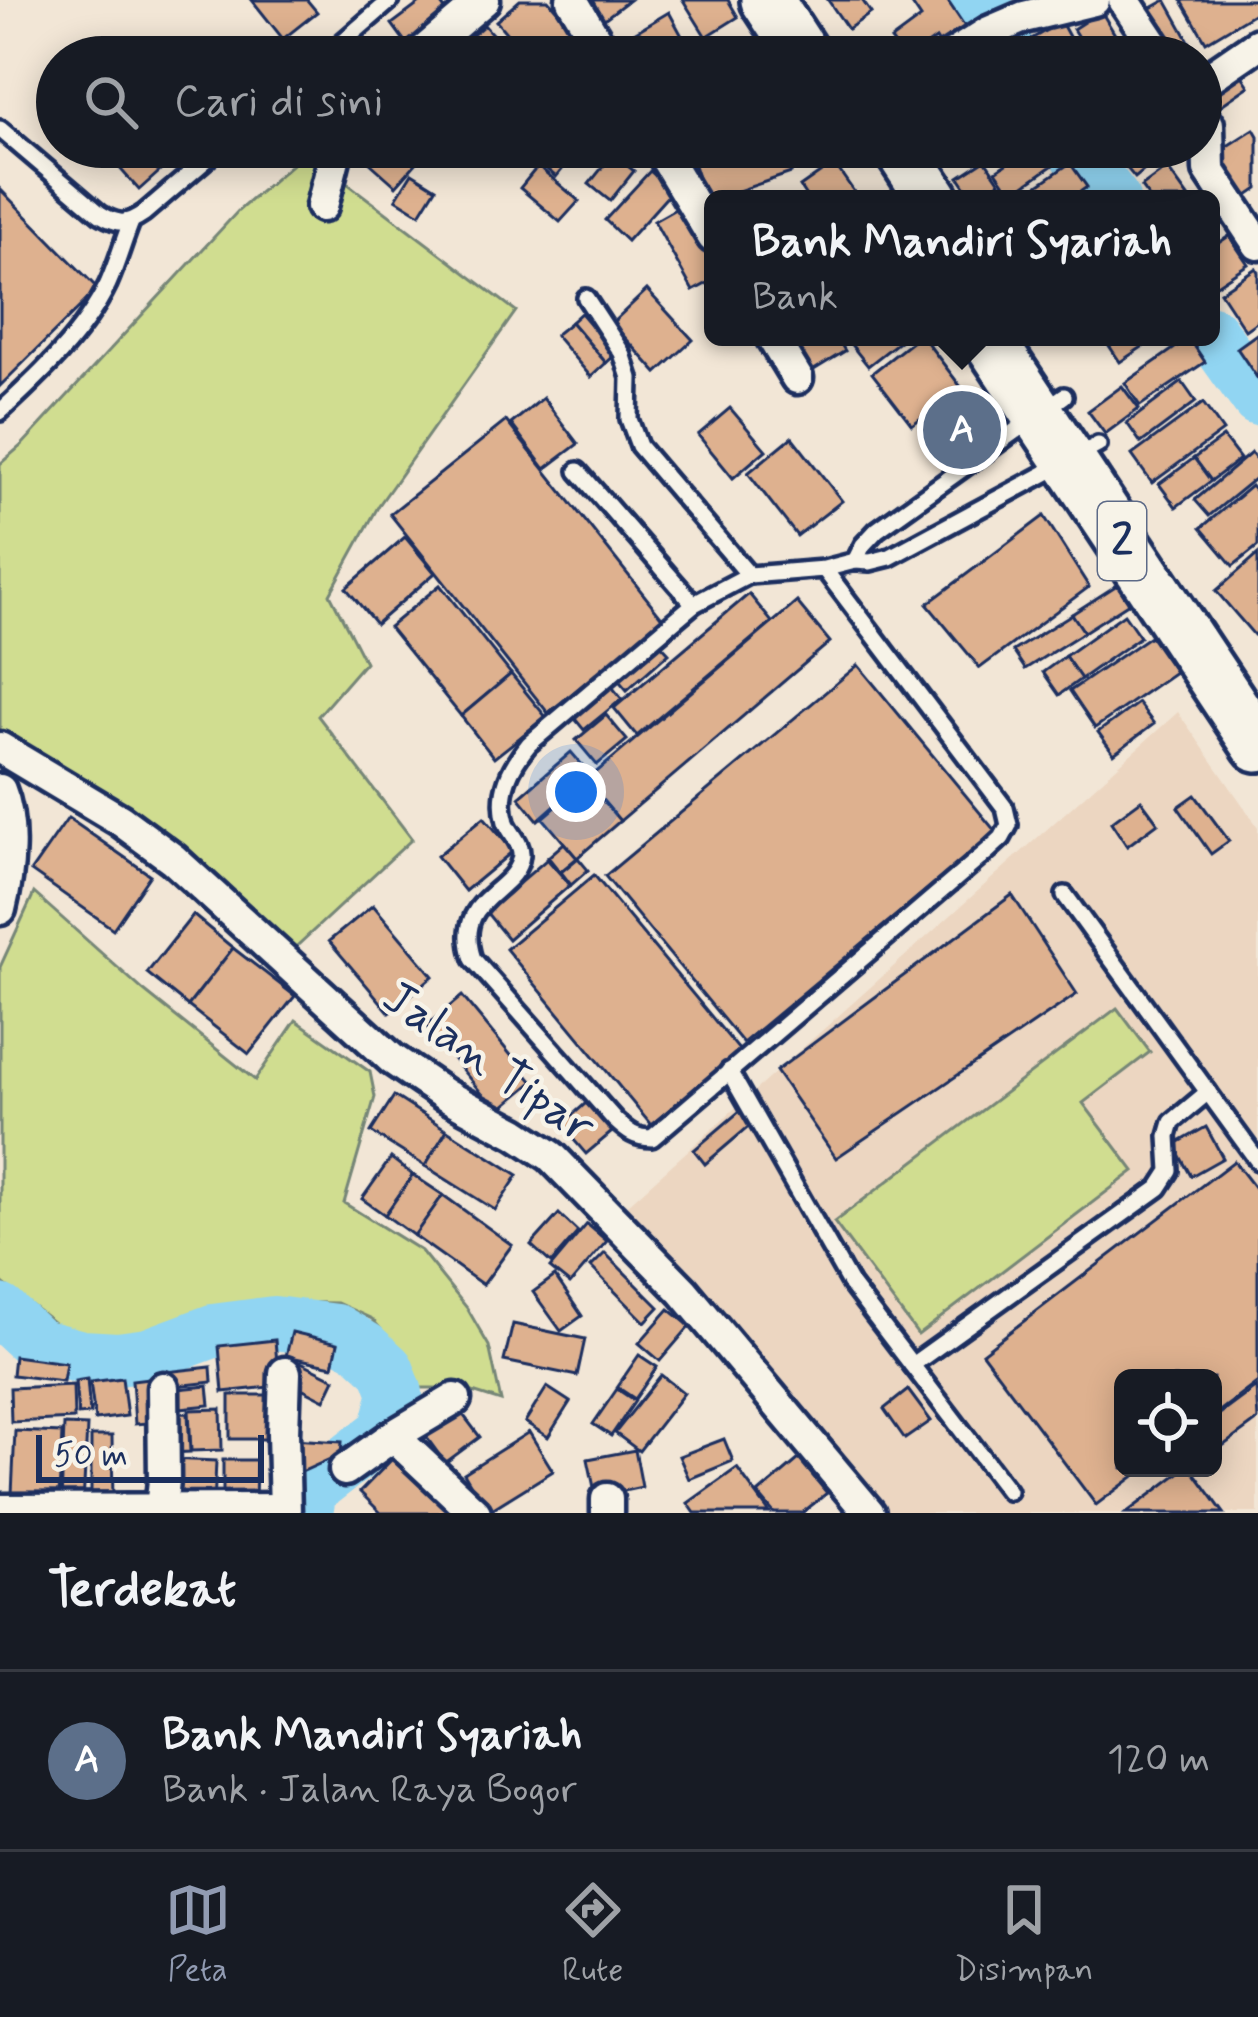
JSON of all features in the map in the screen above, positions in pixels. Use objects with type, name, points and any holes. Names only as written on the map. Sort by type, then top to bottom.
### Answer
[{"type":"highway","points":[[767,0],[790,36]]},
{"type":"highway","points":[[805,0],[828,36]]},
{"type":"highway","name":"2","points":[[994,346],[1050,405],[1258,686]]},
{"type":"highway","name":"2","points":[[1028,346],[1050,405]]},
{"type":"highway","name":"2","points":[[1083,453],[1258,746]]},
{"type":"street","points":[[442,36],[484,0]]},
{"type":"street","points":[[572,0],[593,36]]},
{"type":"street","points":[[982,36],[1024,17],[1094,0]]},
{"type":"street","points":[[1124,0],[1148,36]]},
{"type":"street","points":[[1222,69],[1258,44]]},
{"type":"street","points":[[322,206],[332,168]]},
{"type":"street","points":[[672,168],[704,222]]},
{"type":"street","points":[[1209,168],[1258,244]]},
{"type":"street","points":[[777,346],[797,378]]},
{"type":"street","name":"Jalan Tipar","points":[[0,748],[120,820],[173,859],[392,1059],[551,1156],[683,1291],[869,1513]]},
{"type":"street","points":[[0,790],[7,838],[0,909]]},
{"type":"street","points":[[12,1510],[285,1511],[285,1373]]},
{"type":"street","points":[[161,1510],[163,1388]]},
{"type":"street","points":[[346,1470],[455,1399]]},
{"type":"street","points":[[393,1436],[475,1513]]},
{"type":"lane","points":[[349,36],[391,0]]},
{"type":"lane","points":[[0,129],[36,160]]},
{"type":"lane","points":[[46,168],[115,224],[130,222]]},
{"type":"lane","points":[[0,412],[48,367],[93,308],[108,284],[130,222],[196,168]]},
{"type":"lane","points":[[586,298],[622,353],[630,378],[629,419],[639,446],[749,575]]},
{"type":"lane","points":[[855,561],[863,544],[878,530],[1050,405]]},
{"type":"lane","points":[[824,568],[1006,808],[1009,825],[989,850],[652,1138],[631,1135],[473,958],[467,940],[477,910],[513,872],[521,855],[506,820],[510,770],[529,744],[694,604],[749,575],[890,557],[1083,453]]},
{"type":"lane","points":[[578,471],[694,604]]},
{"type":"lane","points":[[1065,895],[1258,1161]]},
{"type":"lane","points":[[729,1071],[851,1285],[1007,1491]]},
{"type":"lane","points":[[912,1365],[1160,1188],[1170,1171],[1172,1122],[1208,1092]]},
{"type":"shaded area","points":[[1178,712],[1258,827],[1258,1513],[870,1513],[617,1214]]},
{"type":"green space","points":[[288,168],[327,168],[516,311],[379,505],[330,594],[365,662],[318,716],[412,839],[286,956],[0,746],[0,464],[238,211]]},
{"type":"green space","points":[[34,893],[144,991],[255,1080],[296,1020],[370,1072],[375,1097],[344,1203],[421,1251],[467,1308],[489,1346],[501,1401],[460,1388],[413,1388],[405,1357],[372,1319],[337,1303],[271,1302],[146,1336],[78,1337],[0,1281],[0,967]]},
{"type":"green space","points":[[1117,1008],[1150,1052],[1083,1103],[1134,1171],[918,1335],[834,1222]]},
{"type":"building","points":[[252,0],[307,0],[317,12],[281,36]]},
{"type":"building","points":[[424,0],[438,0],[453,20],[431,36],[401,36],[392,24]]},
{"type":"building","points":[[520,0],[548,0],[576,32],[571,36],[509,36],[496,21]]},
{"type":"building","points":[[593,0],[629,0],[599,23],[586,6]]},
{"type":"building","points":[[683,0],[728,0],[738,17],[705,36]]},
{"type":"building","points":[[828,0],[862,0],[871,13],[848,29]]},
{"type":"building","points":[[909,0],[947,0],[971,36],[896,36],[921,18]]},
{"type":"building","points":[[1166,0],[1186,36],[1158,36],[1141,14]]},
{"type":"building","points":[[1258,0],[1258,11],[1216,36],[1202,36],[1182,1]]},
{"type":"building","points":[[1101,11],[1116,36],[1077,36],[1073,29]]},
{"type":"building","points":[[669,12],[682,36],[629,36]]},
{"type":"building","points":[[1061,22],[1069,36],[1036,36]]},
{"type":"building","points":[[484,25],[494,36],[472,36]]},
{"type":"building","points":[[1235,65],[1249,86],[1222,105],[1222,74]]},
{"type":"building","points":[[1254,129],[1258,136],[1258,189],[1242,200],[1221,168],[1222,149]]},
{"type":"building","points":[[120,168],[164,168],[139,190]]},
{"type":"building","points":[[376,168],[412,168],[396,186]]},
{"type":"building","points":[[540,168],[579,201],[560,222],[520,188]]},
{"type":"building","points":[[602,168],[634,171],[610,201],[589,184]]},
{"type":"building","points":[[695,168],[789,168],[791,173],[741,190],[704,190],[704,196]]},
{"type":"building","points":[[827,168],[837,168],[853,190],[802,190]]},
{"type":"building","points":[[973,168],[990,168],[1000,182],[988,190],[968,190],[959,177]]},
{"type":"building","points":[[1049,168],[1018,190],[1009,190],[996,171]]},
{"type":"building","points":[[1063,168],[1074,168],[1087,187],[1083,190],[1031,190]]},
{"type":"building","points":[[1127,168],[1147,168],[1135,178]]},
{"type":"building","points":[[1167,168],[1183,190],[1143,190],[1141,187]]},
{"type":"building","points":[[650,171],[672,191],[627,241],[605,220]]},
{"type":"building","points":[[412,173],[436,188],[420,214],[396,199]]},
{"type":"building","points":[[0,189],[98,289],[0,386]]},
{"type":"building","points":[[686,203],[704,236],[704,285],[693,291],[654,221]]},
{"type":"building","points":[[1229,236],[1248,264],[1220,283],[1220,242]]},
{"type":"building","points":[[1256,268],[1258,321],[1245,330],[1220,292]]},
{"type":"building","points":[[647,290],[693,340],[657,373],[612,323]]},
{"type":"building","points":[[581,313],[616,354],[606,363],[571,322]]},
{"type":"building","points":[[571,322],[606,363],[591,377],[555,335]]},
{"type":"building","points":[[1258,333],[1258,379],[1237,348]]},
{"type":"building","points":[[792,346],[842,346],[845,351],[809,373]]},
{"type":"building","points":[[852,346],[894,346],[868,366]]},
{"type":"building","points":[[906,346],[930,346],[961,387],[912,425],[872,373]]},
{"type":"building","points":[[1109,346],[1144,346],[1120,362]]},
{"type":"building","points":[[1178,346],[1194,346],[1205,362],[1140,406],[1125,383]]},
{"type":"building","points":[[1182,382],[1196,402],[1141,443],[1127,423]]},
{"type":"building","points":[[1122,386],[1139,409],[1105,434],[1088,411]]},
{"type":"building","points":[[543,398],[578,444],[545,469],[511,424]]},
{"type":"building","points":[[971,398],[995,432],[952,462],[928,428]]},
{"type":"building","points":[[1203,403],[1223,431],[1152,483],[1132,455]]},
{"type":"building","points":[[730,408],[766,450],[733,478],[698,435]]},
{"type":"building","points":[[506,421],[664,620],[548,713],[390,514]]},
{"type":"building","points":[[792,437],[842,501],[797,536],[748,473]]},
{"type":"building","points":[[1223,437],[1240,459],[1211,481],[1194,458]]},
{"type":"building","points":[[1251,453],[1258,462],[1258,476],[1209,516],[1195,500]]},
{"type":"building","points":[[1194,458],[1211,481],[1176,507],[1159,484]]},
{"type":"building","points":[[1251,486],[1258,494],[1258,546],[1233,566],[1201,528]]},
{"type":"building","points":[[1044,516],[1089,587],[980,668],[927,604]]},
{"type":"building","points":[[405,537],[435,573],[376,624],[346,588]]},
{"type":"building","points":[[1258,554],[1258,632],[1254,635],[1216,591]]},
{"type":"building","points":[[440,585],[511,674],[461,716],[389,627]]},
{"type":"building","points":[[1117,585],[1129,603],[1084,632],[1072,614]]},
{"type":"building","points":[[749,594],[772,622],[637,736],[614,708]]},
{"type":"building","points":[[797,602],[830,642],[620,821],[586,781]]},
{"type":"building","points":[[1072,614],[1084,632],[1025,669],[1013,651]]},
{"type":"building","points":[[1124,614],[1140,637],[1081,679],[1065,656]]},
{"type":"building","points":[[1150,636],[1175,672],[1095,728],[1070,691]]},
{"type":"building","points":[[656,639],[669,653],[627,690],[615,676]]},
{"type":"building","points":[[1065,656],[1081,679],[1059,695],[1043,672]]},
{"type":"building","points":[[858,665],[996,832],[743,1043],[605,876]]},
{"type":"building","points":[[511,674],[546,717],[494,758],[461,716]]},
{"type":"building","points":[[609,683],[622,699],[584,730],[571,714]]},
{"type":"building","points":[[1138,703],[1154,724],[1114,754],[1098,732]]},
{"type":"building","points":[[606,715],[627,740],[597,765],[576,740]]},
{"type":"building","points":[[571,752],[590,774],[538,820],[519,797]]},
{"type":"building","points":[[586,781],[620,821],[577,858],[543,818]]},
{"type":"building","points":[[1195,795],[1229,841],[1211,854],[1178,807]]},
{"type":"building","points":[[1141,800],[1158,823],[1127,846],[1111,822]]},
{"type":"building","points":[[484,817],[513,851],[465,891],[437,856]]},
{"type":"building","points":[[68,818],[150,875],[113,929],[31,871]]},
{"type":"building","points":[[564,843],[577,858],[560,872],[548,857]]},
{"type":"building","points":[[578,858],[588,870],[571,885],[561,872]]},
{"type":"building","points":[[547,859],[570,885],[508,939],[486,912]]},
{"type":"building","points":[[594,875],[740,1051],[651,1125],[506,949]]},
{"type":"building","points":[[1012,895],[1077,994],[836,1158],[776,1071]]},
{"type":"building","points":[[373,905],[433,976],[390,1013],[329,941]]},
{"type":"building","points":[[193,915],[233,948],[188,1006],[147,973]]},
{"type":"building","points":[[233,948],[295,996],[249,1054],[188,1006]]},
{"type":"building","points":[[462,996],[533,1082],[497,1112],[426,1026]]},
{"type":"building","points":[[394,1096],[447,1130],[425,1166],[371,1132]]},
{"type":"building","points":[[586,1103],[612,1132],[586,1154],[561,1125]]},
{"type":"building","points":[[741,1110],[753,1123],[705,1164],[694,1150]]},
{"type":"building","points":[[1206,1127],[1223,1158],[1191,1176],[1174,1145]]},
{"type":"building","points":[[447,1130],[518,1175],[495,1210],[425,1166]]},
{"type":"building","points":[[391,1158],[413,1175],[385,1215],[362,1199]]},
{"type":"building","points":[[1234,1161],[1258,1192],[1258,1382],[1222,1409],[1222,1369],[1114,1369],[1114,1477],[1133,1477],[1096,1505],[982,1353]]},
{"type":"building","points":[[413,1175],[443,1195],[414,1236],[385,1215]]},
{"type":"building","points":[[443,1195],[512,1245],[483,1285],[414,1236]]},
{"type":"building","points":[[559,1214],[578,1232],[551,1263],[531,1245]]},
{"type":"building","points":[[587,1224],[607,1241],[570,1284],[550,1268]]},
{"type":"building","points":[[605,1253],[659,1307],[645,1322],[591,1267]]},
{"type":"building","points":[[555,1276],[582,1316],[561,1331],[533,1292]]},
{"type":"building","points":[[669,1309],[690,1326],[660,1361],[639,1343]]},
{"type":"building","points":[[513,1324],[585,1339],[577,1376],[504,1361]]},
{"type":"building","points":[[292,1332],[338,1343],[333,1366],[286,1356]]},
{"type":"building","points":[[275,1340],[279,1386],[223,1392],[219,1346]]},
{"type":"building","points":[[639,1355],[657,1367],[635,1399],[617,1387]]},
{"type":"building","points":[[14,1356],[66,1363],[63,1381],[12,1375]]},
{"type":"building","points":[[301,1362],[335,1379],[325,1400],[290,1382]]},
{"type":"building","points":[[211,1367],[212,1382],[167,1387],[165,1372]]},
{"type":"building","points":[[661,1375],[684,1393],[639,1451],[615,1433]]},
{"type":"building","points":[[157,1377],[160,1422],[135,1424],[132,1380]]},
{"type":"building","points":[[122,1378],[127,1416],[95,1420],[90,1382]]},
{"type":"building","points":[[87,1379],[90,1414],[78,1415],[75,1381]]},
{"type":"building","points":[[73,1385],[74,1419],[11,1422],[10,1388]]},
{"type":"building","points":[[208,1386],[210,1405],[170,1409],[168,1390]]},
{"type":"building","points":[[547,1387],[570,1402],[548,1437],[525,1422]]},
{"type":"building","points":[[1256,1387],[1258,1420],[1222,1447],[1222,1412]]},
{"type":"building","points":[[617,1389],[635,1401],[611,1436],[593,1424]]},
{"type":"building","points":[[908,1390],[931,1421],[905,1439],[884,1409]]},
{"type":"building","points":[[230,1395],[282,1395],[282,1439],[230,1439]]},
{"type":"building","points":[[458,1408],[480,1437],[445,1463],[424,1434]]},
{"type":"building","points":[[221,1409],[222,1450],[191,1451],[189,1410]]},
{"type":"building","points":[[188,1413],[190,1452],[170,1453],[169,1414]]},
{"type":"building","points":[[64,1425],[87,1426],[83,1505],[61,1504]]},
{"type":"building","points":[[15,1431],[62,1433],[59,1496],[12,1494]]},
{"type":"building","points":[[529,1432],[553,1471],[487,1512],[464,1473]]},
{"type":"building","points":[[91,1436],[112,1436],[113,1503],[91,1503]]},
{"type":"building","points":[[291,1439],[342,1442],[341,1454],[288,1478]]},
{"type":"building","points":[[724,1439],[733,1461],[689,1479],[679,1456]]},
{"type":"building","points":[[635,1450],[642,1487],[596,1497],[588,1459]]},
{"type":"building","points":[[400,1451],[462,1513],[381,1513],[360,1492]]},
{"type":"building","points":[[168,1459],[216,1461],[214,1506],[166,1504]]},
{"type":"building","points":[[799,1459],[827,1493],[802,1513],[774,1513],[758,1494]]},
{"type":"building","points":[[223,1460],[256,1460],[255,1504],[223,1505]]},
{"type":"building","points":[[737,1468],[770,1513],[695,1513],[688,1503]]},
{"type":"building","points":[[1174,1477],[1198,1477],[1224,1513],[1126,1513]]},
{"type":"waterway","points":[[977,0],[1001,36]]},
{"type":"waterway","points":[[1089,168],[1106,190]]},
{"type":"waterway","points":[[1220,346],[1258,399]]},
{"type":"waterway","points":[[0,1311],[37,1345],[82,1357],[148,1355],[213,1331],[274,1323],[336,1331],[364,1348],[387,1369],[396,1393],[386,1431],[310,1490],[306,1513]]},
{"type":"place","name":"Bank Mandiri Syariah","points":[[962,430]]}]
